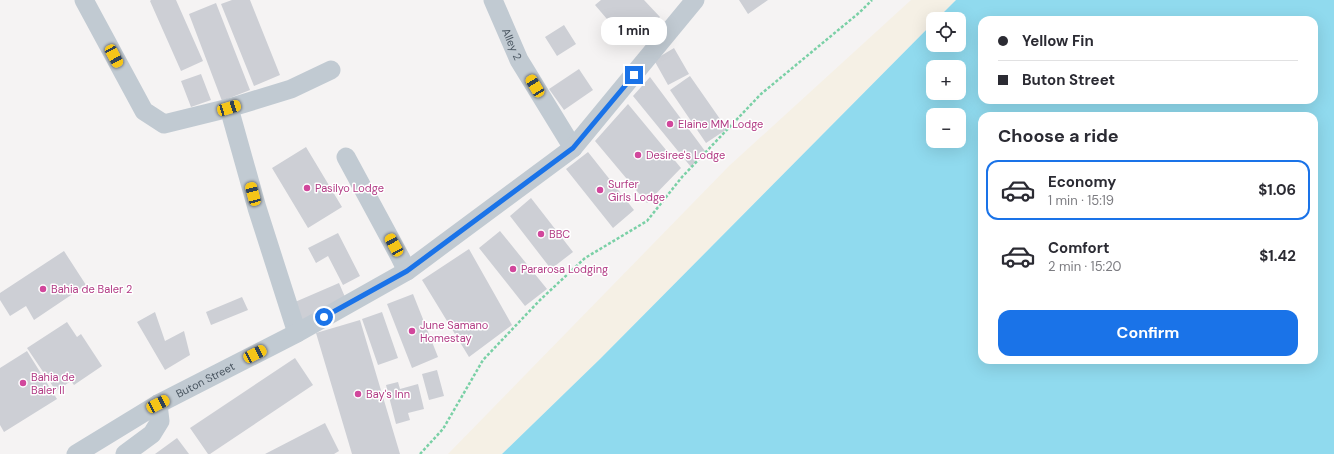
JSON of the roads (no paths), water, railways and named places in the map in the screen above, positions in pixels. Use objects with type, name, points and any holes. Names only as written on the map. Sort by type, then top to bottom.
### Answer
[{"type":"street","points":[[84,0],[144,111],[164,124],[229,108],[291,89],[330,70]]},
{"type":"street","name":"Alley 2","points":[[492,0],[519,60],[573,148]]},
{"type":"street","name":"Buton Street","points":[[76,454],[158,404],[297,333],[407,271],[573,148],[695,0]]},
{"type":"street","points":[[229,108],[257,208],[297,333]]},
{"type":"street","points":[[346,157],[407,271]]},
{"type":"street","points":[[125,454],[152,434],[160,421],[158,404]]},
{"type":"water","points":[[956,0],[1334,0],[1334,454],[502,454],[601,358],[926,30],[926,52],[966,52],[966,12],[944,12]]},
{"type":"place","name":"Elaine MM Lodge","points":[[670,124]]},
{"type":"place","name":"Desiree's Lodge","points":[[638,155]]},
{"type":"place","name":"Pasilyo Lodge","points":[[307,188]]},
{"type":"place","name":"Surfer Girls Lodge","points":[[600,190]]},
{"type":"place","name":"BBC","points":[[541,234]]},
{"type":"place","name":"Pararosa Lodging","points":[[513,269]]},
{"type":"place","name":"Bahia de Baler 2","points":[[43,289]]},
{"type":"place","name":"June Samano Homestay","points":[[412,331]]},
{"type":"place","name":"Bahia de Baler II","points":[[23,383]]},
{"type":"place","name":"Bay's Inn","points":[[358,394]]}]
